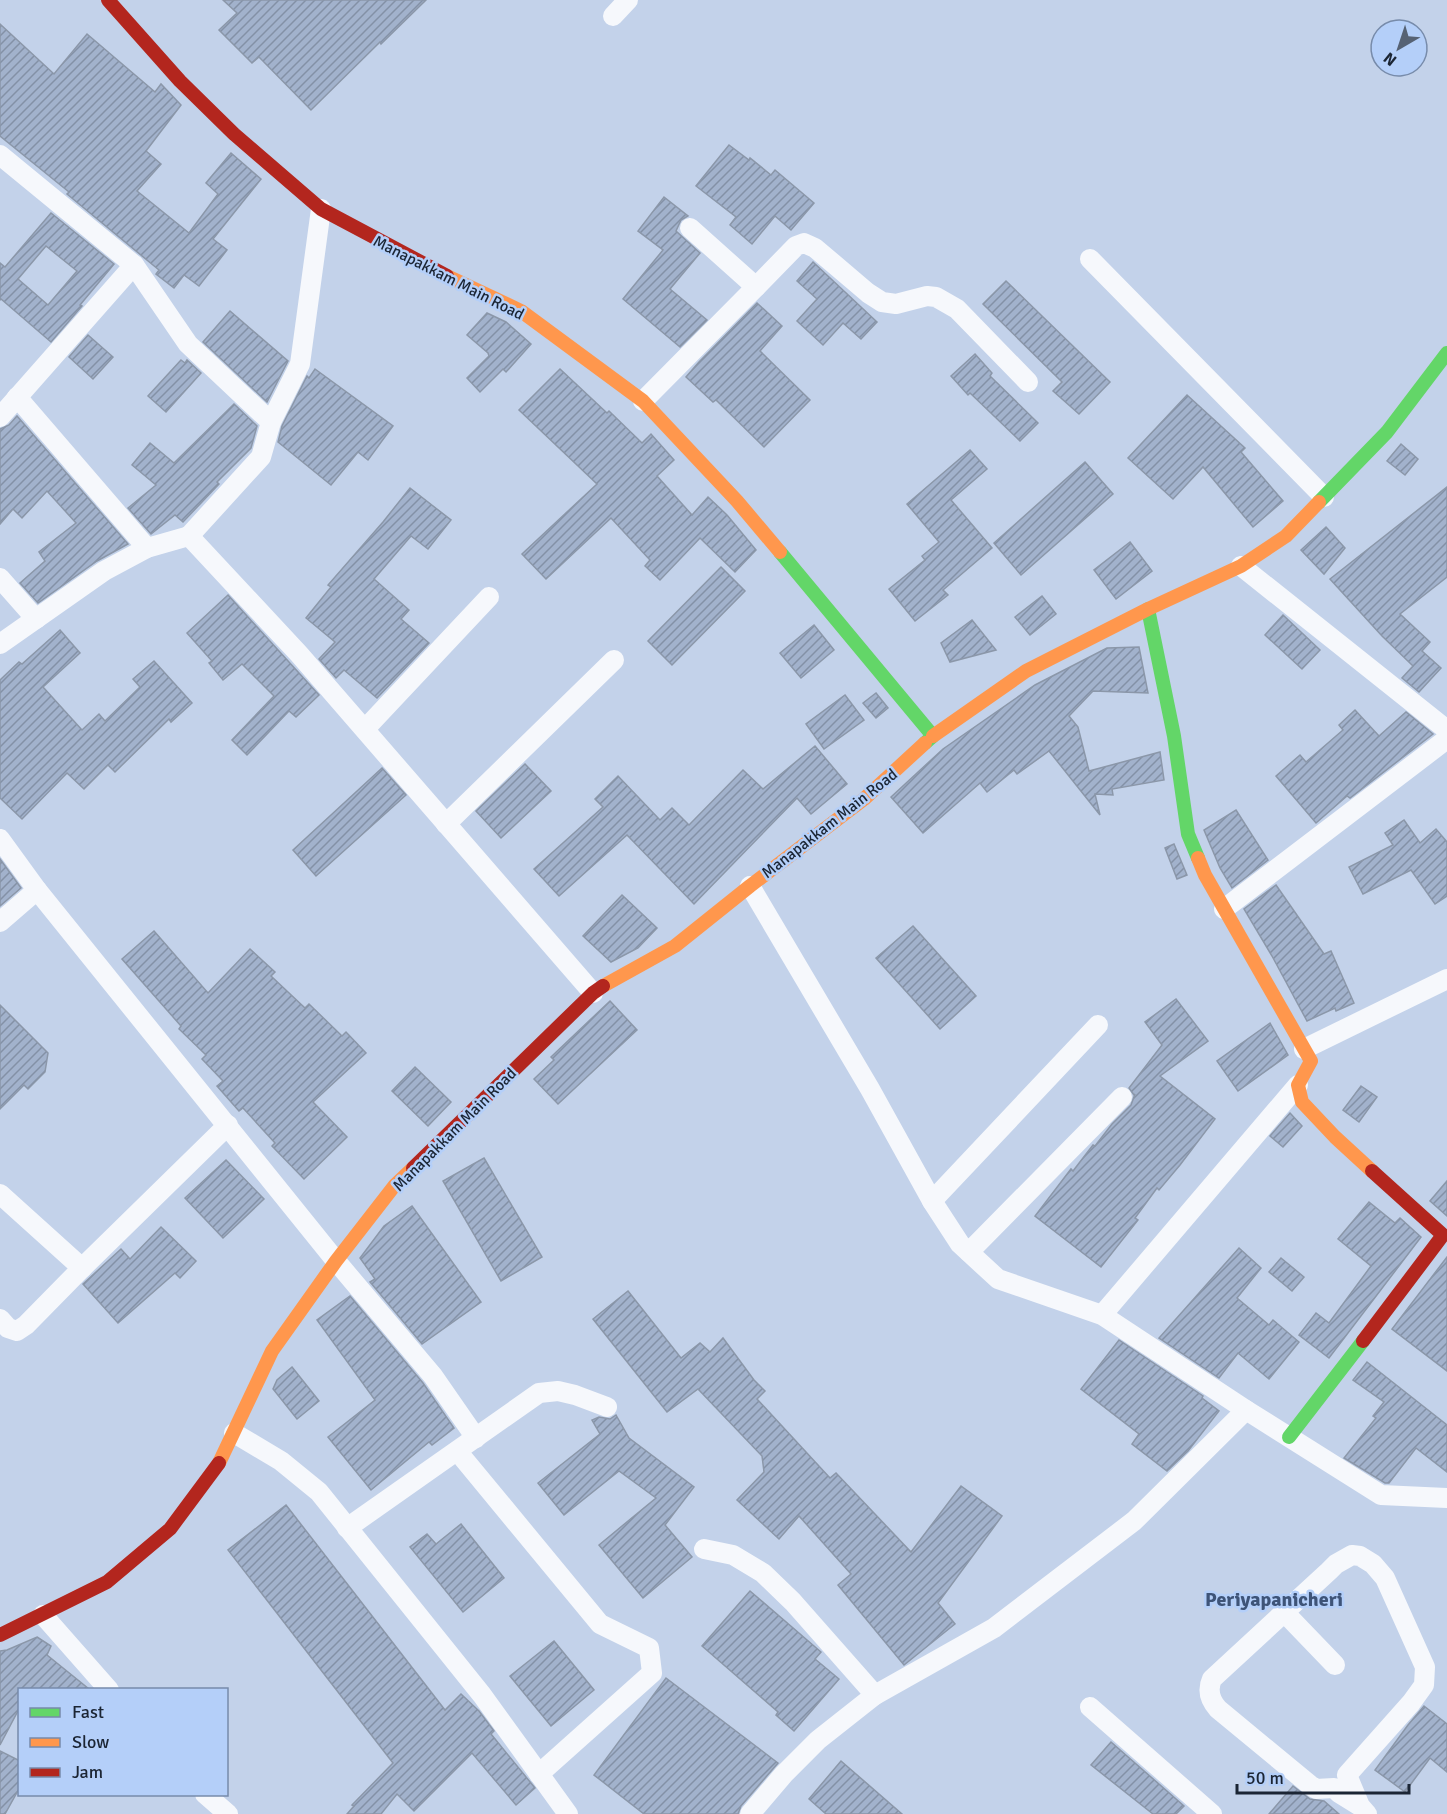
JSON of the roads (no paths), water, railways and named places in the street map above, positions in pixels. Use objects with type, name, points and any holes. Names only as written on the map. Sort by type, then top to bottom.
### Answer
[{"type":"main road","name":"Manapakkam Main Road","points":[[0,1635],[107,1582],[170,1529],[222,1459],[272,1351],[336,1261],[395,1185],[593,993],[675,946],[864,800],[933,736],[736,501],[643,401],[521,311],[438,272],[321,209],[234,134],[180,81],[108,0]]},
{"type":"main road","points":[[933,736],[1026,671],[1148,609],[1241,566],[1286,536],[1387,432],[1447,353]]},
{"type":"main road","points":[[1148,609],[1174,736],[1188,834],[1205,875],[1311,1062],[1298,1085],[1302,1102],[1335,1137],[1443,1235],[1289,1437]]},
{"type":"street","points":[[613,16],[628,0]]},
{"type":"street","points":[[0,155],[134,265],[188,344],[271,422]]},
{"type":"street","points":[[0,644],[104,571],[147,548],[189,536],[261,458],[271,422],[300,363],[321,209]]},
{"type":"street","points":[[690,228],[756,287]]},
{"type":"street","points":[[643,401],[796,246],[804,243],[815,248],[882,302],[896,303],[936,297],[957,309],[1028,382]]},
{"type":"street","points":[[1090,259],[1324,496]]},
{"type":"street","points":[[0,417],[134,265]]},
{"type":"street","points":[[17,397],[147,548]]},
{"type":"street","points":[[189,536],[299,654],[593,993]]},
{"type":"street","points":[[1241,566],[1447,729]]},
{"type":"street","points":[[0,578],[36,619]]},
{"type":"street","points":[[364,729],[489,597]]},
{"type":"street","points":[[446,824],[614,660]]},
{"type":"street","points":[[1224,909],[1447,739]]},
{"type":"street","points":[[0,839],[37,890],[336,1261],[433,1376],[476,1438]]},
{"type":"street","points":[[750,886],[870,1089],[932,1201],[960,1244],[998,1279],[1102,1315],[1381,1495],[1447,1498]]},
{"type":"street","points":[[0,922],[37,890]]},
{"type":"street","points":[[1304,1049],[1447,979]]},
{"type":"street","points":[[932,1201],[1098,1025]]},
{"type":"street","points":[[1102,1315],[1298,1085]]},
{"type":"street","points":[[969,1252],[1122,1097]]},
{"type":"street","points":[[0,1319],[8,1328],[17,1331],[26,1325],[228,1125]]},
{"type":"street","points":[[0,1194],[82,1268]]},
{"type":"street","points":[[347,1528],[539,1393],[558,1391],[607,1407]]},
{"type":"street","points":[[750,1814],[784,1774],[818,1740],[875,1695],[994,1628],[1134,1521],[1246,1410]]},
{"type":"street","points":[[234,1433],[281,1461],[319,1492],[482,1695],[568,1814]]},
{"type":"street","points":[[458,1452],[600,1624],[649,1648],[651,1673],[539,1774]]},
{"type":"street","points":[[704,1549],[733,1555],[763,1573],[793,1602],[875,1695]]},
{"type":"street","points":[[1352,1556],[1360,1556],[1373,1564],[1385,1578],[1425,1667],[1424,1685],[1342,1785],[1316,1789],[1211,1701],[1212,1679],[1284,1612],[1336,1564],[1352,1556]]},
{"type":"street","points":[[1284,1612],[1335,1665]]},
{"type":"street","points":[[43,1615],[108,1688]]},
{"type":"street","points":[[1090,1707],[1212,1814]]},
{"type":"street","points":[[1342,1785],[1364,1810]]},
{"type":"street","points":[[207,1796],[228,1814]]},
{"type":"district","name":"Periyapanicheri","points":[[1274,1599]]}]
